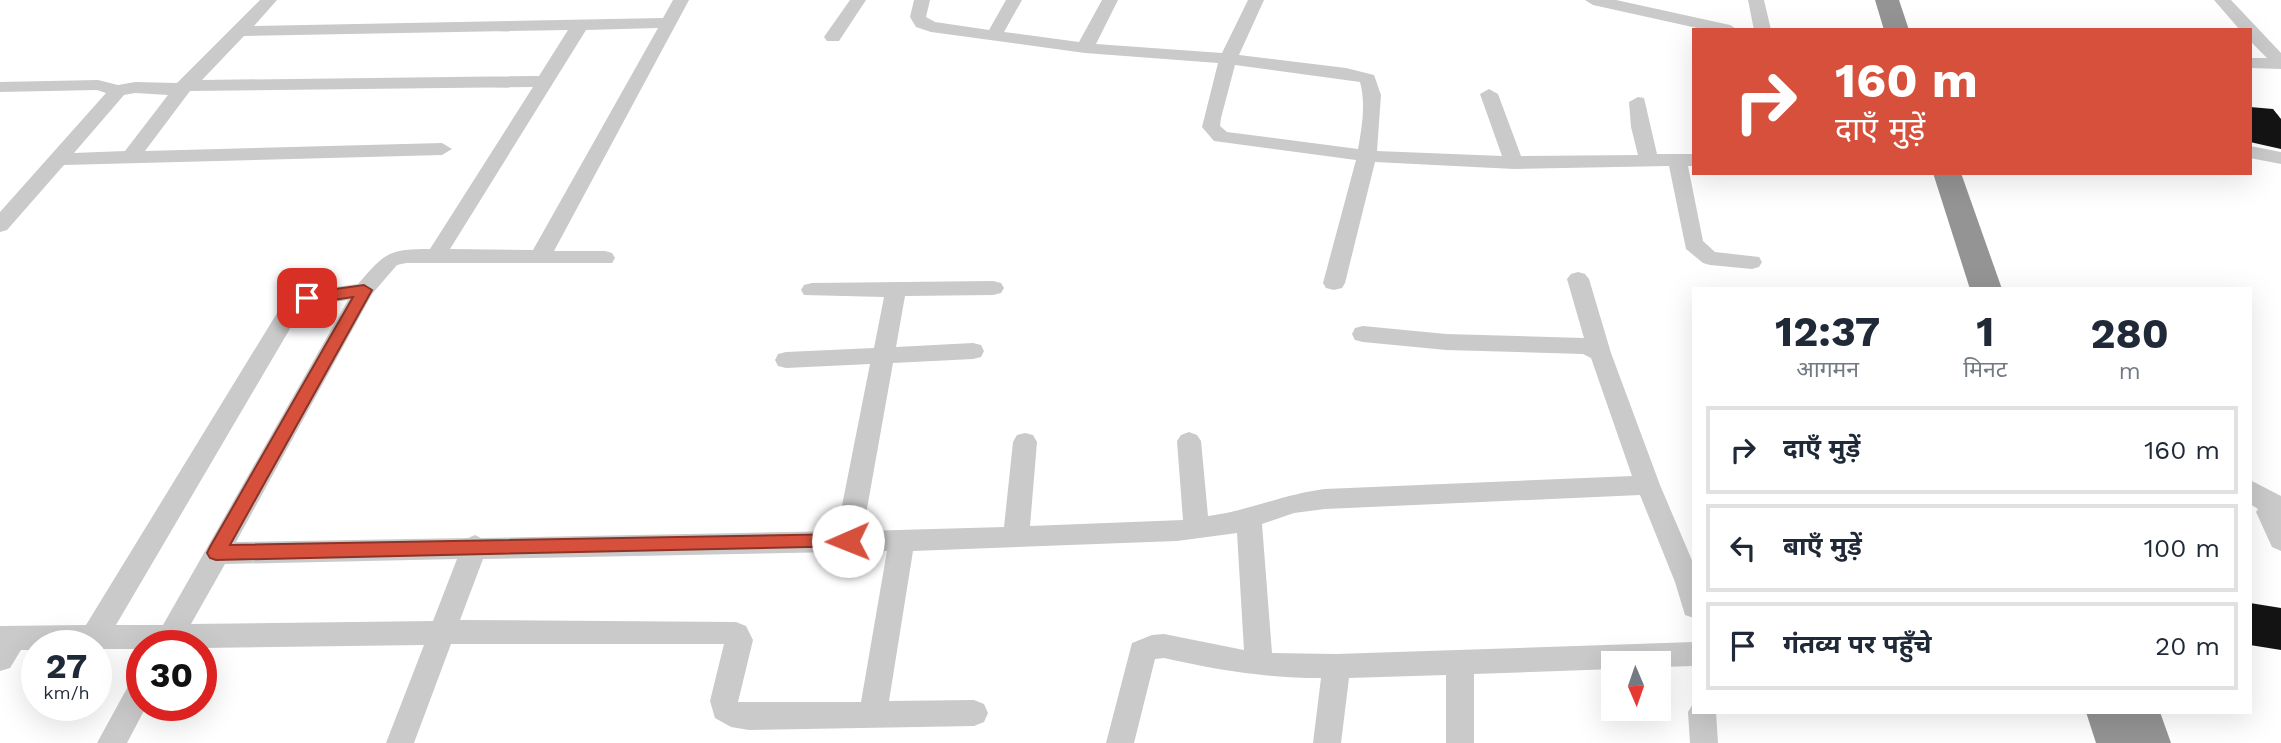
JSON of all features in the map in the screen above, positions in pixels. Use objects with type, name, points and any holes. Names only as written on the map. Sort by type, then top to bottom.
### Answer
[{"type":"highway","points":[[1868,0],[1877,28]]},
{"type":"highway","points":[[1887,0],[1897,28]]},
{"type":"highway","points":[[1925,175],[1961,287]]},
{"type":"highway","points":[[1948,175],[1985,287]]},
{"type":"highway","points":[[2108,714],[2117,743]]},
{"type":"highway","points":[[2140,714],[2150,743]]},
{"type":"street","points":[[131,157],[185,87],[269,0]]},
{"type":"street","points":[[539,258],[681,0]]},
{"type":"street","points":[[833,37],[858,0]]},
{"type":"street","points":[[922,0],[918,17],[922,23],[931,27],[1085,48],[1228,59],[1346,73],[1368,79],[1374,92],[1368,156],[1334,283]]},
{"type":"street","points":[[994,35],[1014,0]]},
{"type":"street","points":[[1085,48],[1110,0]]},
{"type":"street","points":[[1256,0],[1228,59],[1212,118],[1211,127],[1214,132],[1233,140],[1368,156],[1514,163],[1686,160],[1693,244],[1710,258],[1752,262]]},
{"type":"street","points":[[1593,0],[1640,5],[1712,28]]},
{"type":"street","points":[[1679,0],[1689,20]]},
{"type":"street","points":[[1756,0],[1763,28]]},
{"type":"street","points":[[2222,0],[2248,28]]},
{"type":"street","points":[[240,31],[669,23]]},
{"type":"street","points":[[436,256],[580,25]]},
{"type":"street","points":[[2252,32],[2281,63]]},
{"type":"street","points":[[2252,63],[2281,63]]},
{"type":"street","points":[[0,87],[98,85],[118,90],[545,80]]},
{"type":"street","points":[[0,225],[118,90]]},
{"type":"street","points":[[1489,94],[1514,163]]},
{"type":"street","points":[[1638,102],[1640,127],[1649,161]]},
{"type":"street","points":[[60,159],[442,149]]},
{"type":"street","points":[[2252,152],[2281,158]]},
{"type":"street","points":[[174,630],[337,343],[364,290],[390,260],[396,257],[436,256],[605,258]]},
{"type":"street","points":[[1578,279],[1600,353],[1692,599]]},
{"type":"street","points":[[812,290],[993,288]]},
{"type":"street","points":[[848,541],[896,289]]},
{"type":"street","points":[[98,630],[289,311],[307,298],[364,290]]},
{"type":"street","points":[[1363,334],[1446,342],[1586,346],[1600,353]]},
{"type":"street","points":[[786,360],[973,351]]},
{"type":"street","points":[[1189,441],[1196,529]]},
{"type":"street","points":[[1016,537],[1025,442]]},
{"type":"street","points":[[216,553],[474,546],[902,540],[1196,529],[1249,518],[1294,503],[1325,499],[1648,485]]},
{"type":"street","points":[[2252,491],[2278,506],[2269,512],[2281,540]]},
{"type":"street","points":[[1249,518],[1259,664]]},
{"type":"street","points":[[873,715],[902,540]]},
{"type":"street","points":[[400,743],[444,632],[474,546]]},
{"type":"street","points":[[217,640],[444,632],[726,632],[736,634],[739,640],[724,701],[725,709],[731,714],[749,717],[974,713]]},
{"type":"street","points":[[1120,743],[1142,652],[1152,647],[1164,646],[1259,664],[1336,666],[1692,654]]},
{"type":"street","points":[[1460,662],[1460,743]]},
{"type":"street","points":[[1327,743],[1336,666]]},
{"type":"street","points":[[1702,714],[1704,743]]},
{"type":"street","points":[[111,743],[126,716]]},
{"type":"building","points":[[2252,107],[2273,109],[2281,119],[2281,149],[2252,142]]},
{"type":"building","points":[[2252,603],[2281,608],[2281,650],[2252,645]]},
{"type":"route","points":[[307,298],[354,294],[364,290],[337,343],[216,553],[474,546],[848,541]]}]
